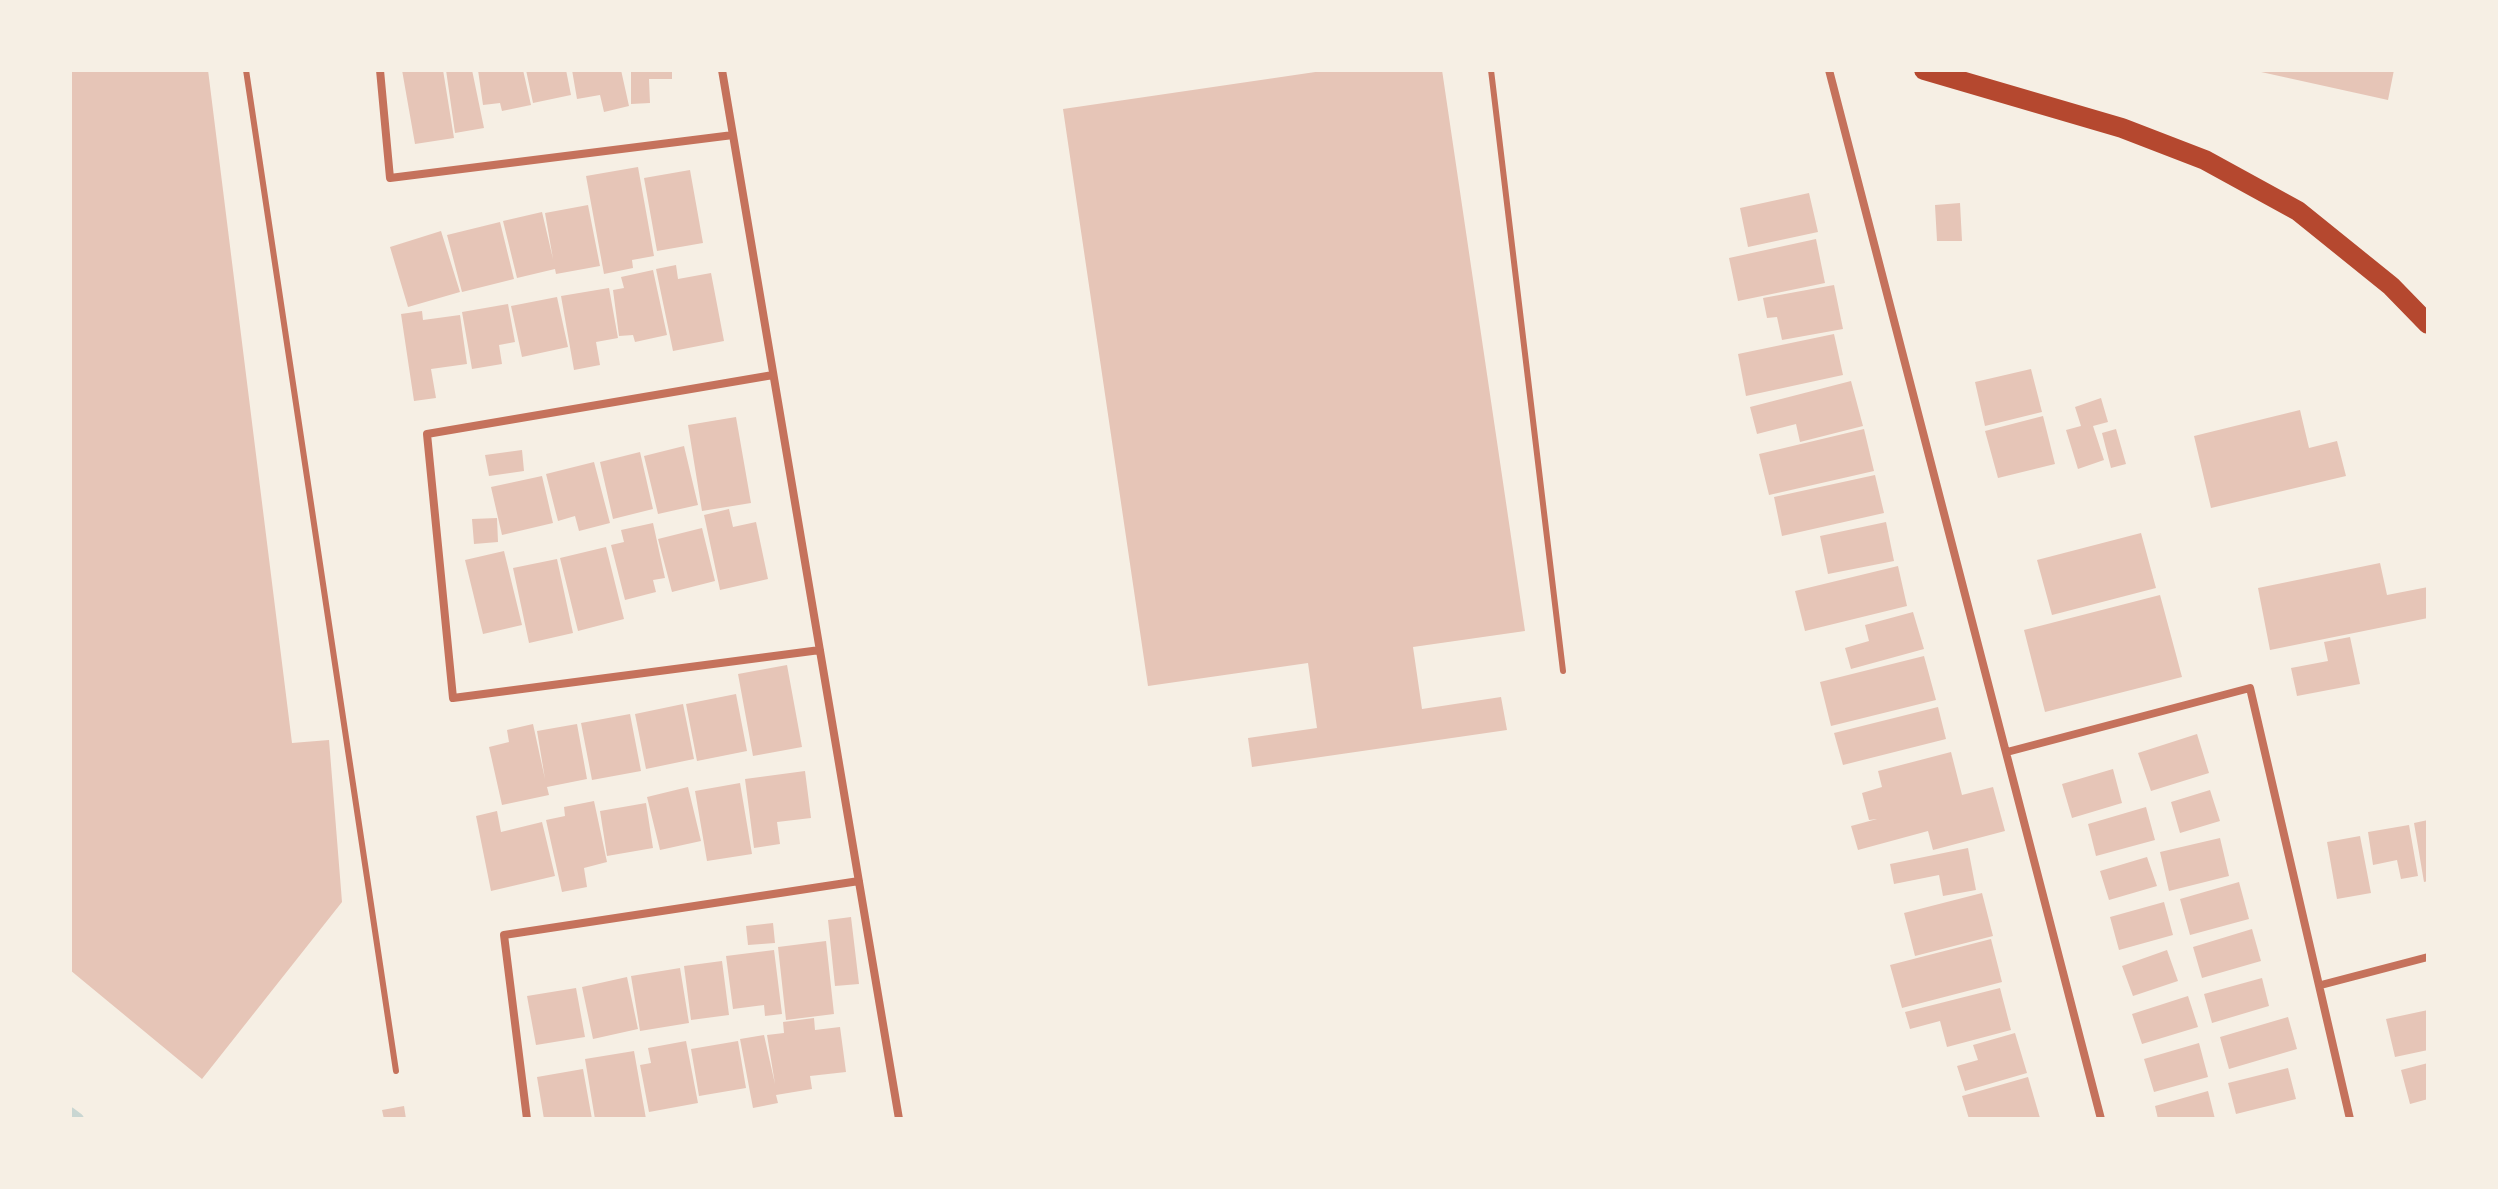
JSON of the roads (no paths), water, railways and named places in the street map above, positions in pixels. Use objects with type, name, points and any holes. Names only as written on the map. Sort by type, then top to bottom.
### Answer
[{"type":"main road","points":[[1924,70],[2122,128],[2205,160],[2298,211],[2391,286],[2428,324]]},
{"type":"street","points":[[380,70],[390,178],[733,135]]},
{"type":"street","points":[[722,70],[899,1119]]},
{"type":"street","points":[[1829,70],[2101,1119]]},
{"type":"street","points":[[773,375],[427,434],[453,698],[820,650]]},
{"type":"street","points":[[2007,752],[2250,688],[2350,1119]]},
{"type":"street","points":[[527,1119],[504,935],[859,881]]},
{"type":"street","points":[[2321,985],[2428,957]]},
{"type":"lane","points":[[246,70],[396,1071]]},
{"type":"lane","points":[[1491,70],[1563,671]]},
{"type":"waterway","points":[[70,1113],[78,1119]]}]
